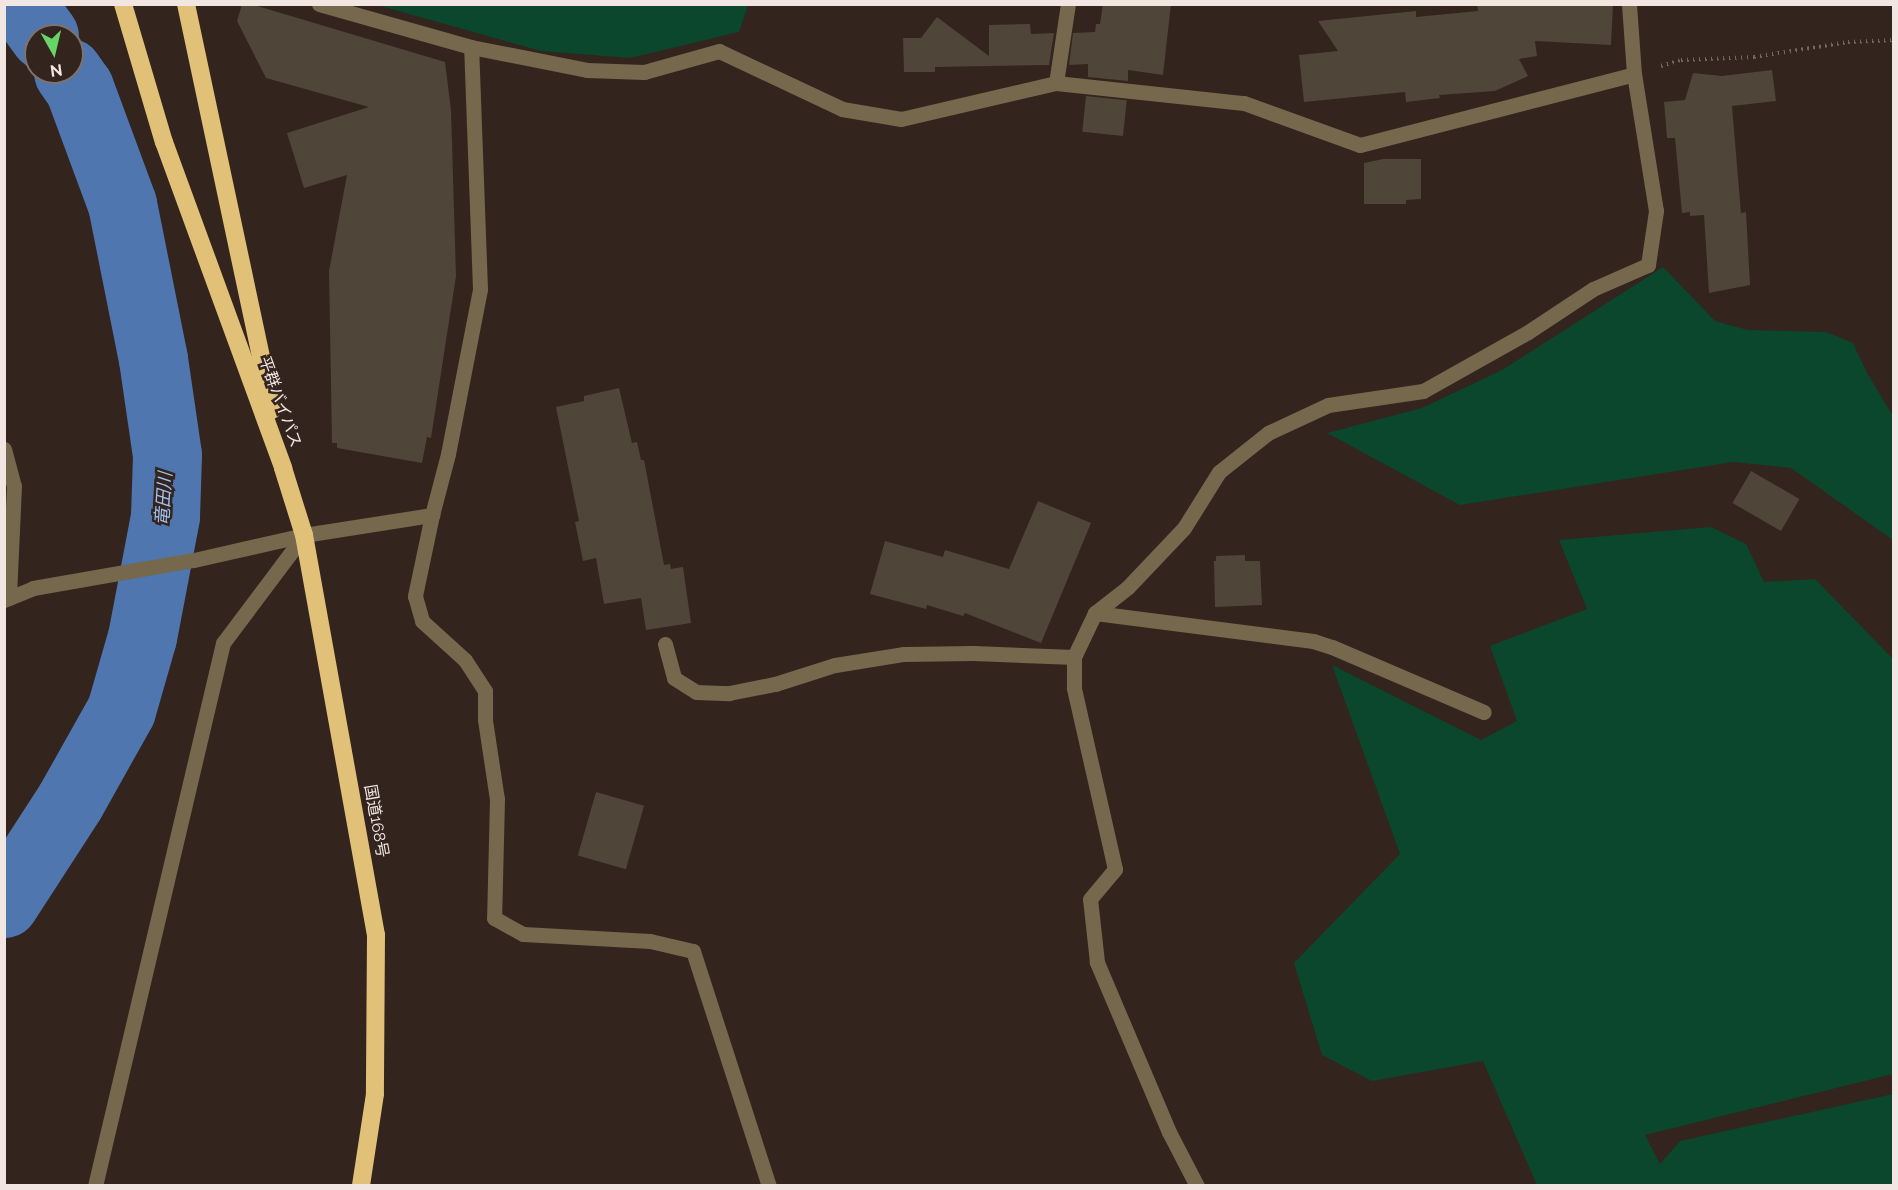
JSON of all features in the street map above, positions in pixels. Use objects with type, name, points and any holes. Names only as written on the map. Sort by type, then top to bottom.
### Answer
[{"type":"highway","name":"平群バイパス","points":[[123,4],[164,142],[284,468]]},
{"type":"highway","name":"平群バイパス","points":[[186,4],[284,468]]},
{"type":"highway","name":"国道168号","points":[[284,468],[304,535],[376,935],[375,1094],[361,1185]]},
{"type":"street","points":[[320,4],[471,47],[587,70],[644,72],[719,51],[842,109],[901,119],[1056,83],[1244,103],[1360,145],[1634,74]]},
{"type":"street","points":[[1056,83],[1068,4]]},
{"type":"street","points":[[1197,1185],[1169,1132],[1097,962],[1090,899],[1115,869],[1074,688],[1074,657],[1095,613],[1128,587],[1184,528],[1219,472],[1268,433],[1328,405],[1423,391],[1528,332],[1593,289],[1648,265],[1656,212],[1634,74],[1629,4]]},
{"type":"street","points":[[471,47],[480,290],[448,454],[415,596],[422,621],[465,660],[484,691],[485,720],[497,799],[494,918],[523,934],[650,940],[693,951],[769,1185]]},
{"type":"street","points":[[4,450],[14,486],[7,599],[33,588],[194,560],[304,535],[432,515]]},
{"type":"street","points":[[95,1185],[223,643],[304,535]]},
{"type":"street","points":[[1095,613],[1313,641],[1484,712]]},
{"type":"street","points":[[665,644],[674,678],[696,692],[729,693],[774,684],[835,665],[904,654],[974,653],[1074,657]]},
{"type":"path","points":[[1634,74],[1681,60],[1754,57],[1848,42],[1893,40]]},
{"type":"green space","points":[[377,5],[748,5],[739,32],[630,58],[541,51]]},
{"type":"green space","points":[[1663,267],[1715,321],[1748,330],[1826,332],[1853,343],[1867,373],[1893,416],[1893,540],[1791,468],[1733,462],[1460,505],[1327,433],[1422,408],[1502,370]]},
{"type":"green space","points":[[1711,527],[1746,544],[1764,582],[1815,579],[1893,659],[1893,1074],[1645,1135],[1660,1164],[1680,1141],[1893,1094],[1893,1185],[1537,1185],[1483,1061],[1372,1081],[1322,1055],[1294,963],[1400,854],[1332,665],[1481,740],[1517,721],[1490,646],[1587,609],[1559,540]]},
{"type":"building","points":[[242,4],[251,4],[445,62],[451,110],[456,276],[431,438],[427,437],[422,463],[337,448],[337,443],[332,443],[329,271],[347,175],[304,188],[287,133],[369,107],[266,78],[237,21]]},
{"type":"building","points":[[1103,4],[1171,4],[1163,75],[1128,70],[1128,81],[1088,77],[1088,64],[1069,65],[1073,33],[1095,32],[1096,24],[1100,24]]},
{"type":"building","points":[[1477,4],[1613,4],[1611,45],[1535,41],[1537,56],[1519,59],[1528,76],[1495,91],[1439,95],[1440,98],[1406,102],[1405,92],[1304,102],[1299,55],[1338,51],[1318,21],[1416,11],[1416,17],[1478,11]]},
{"type":"building","points":[[937,17],[989,56],[989,25],[1030,24],[1031,34],[1054,33],[1049,65],[935,67],[935,72],[904,72],[903,38],[921,38]]},
{"type":"building","points":[[1772,70],[1776,101],[1732,106],[1741,213],[1746,212],[1750,285],[1709,293],[1704,215],[1690,216],[1690,212],[1682,213],[1675,138],[1667,138],[1664,102],[1685,100],[1693,73],[1722,76]]},
{"type":"building","points":[[1086,96],[1127,100],[1123,136],[1082,132]]},
{"type":"building","points":[[1383,159],[1421,159],[1421,199],[1406,200],[1406,204],[1364,204],[1364,163]]},
{"type":"building","points":[[619,388],[632,443],[637,442],[641,460],[644,460],[664,565],[670,564],[671,569],[683,567],[691,623],[646,630],[641,598],[604,604],[596,558],[583,561],[575,522],[579,521],[556,407],[584,401],[584,396]]},
{"type":"building","points":[[1751,471],[1799,499],[1781,531],[1732,503]]},
{"type":"building","points":[[1038,501],[1091,523],[1041,643],[965,613],[963,616],[927,605],[926,609],[870,594],[885,541],[943,557],[945,550],[1009,569]]},
{"type":"building","points":[[1245,555],[1245,561],[1260,561],[1262,605],[1215,607],[1214,561],[1216,561],[1216,556]]},
{"type":"building","points":[[596,792],[644,806],[626,869],[578,855]]},
{"type":"waterway","name":"竜田川","points":[[21,4],[35,24]]},
{"type":"waterway","name":"竜田川","points":[[4,903],[70,801],[121,710],[142,637],[165,516],[167,455],[153,359],[122,204],[76,84]]}]
